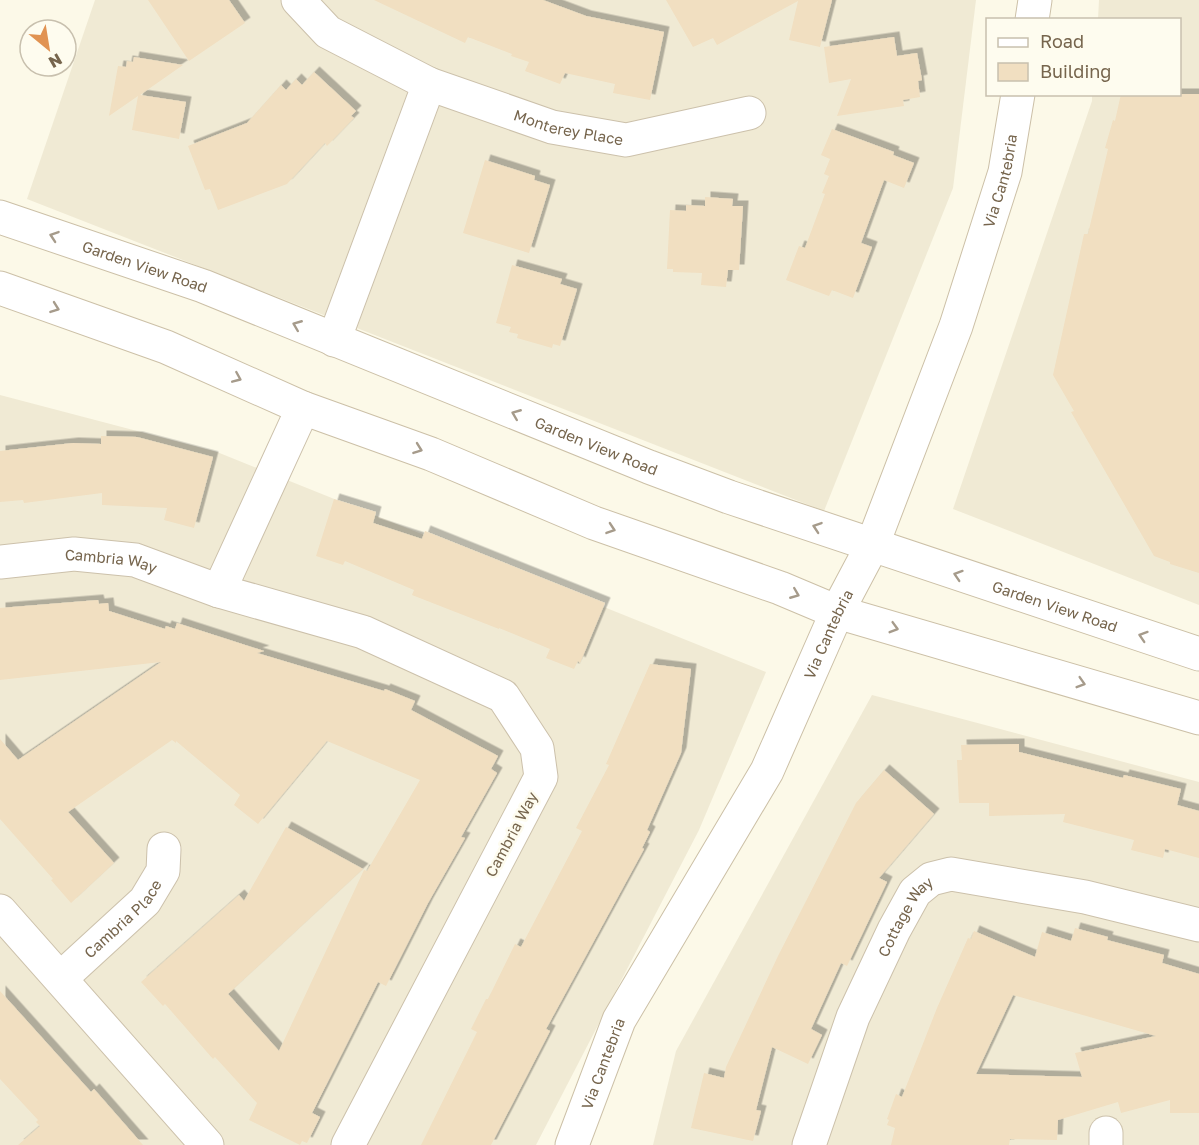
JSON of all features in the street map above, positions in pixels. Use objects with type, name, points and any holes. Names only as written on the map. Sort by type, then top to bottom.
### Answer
[{"type":"main road","name":"Monterey Place","points":[[298,0],[328,32],[429,84],[552,127],[626,140],[748,113]]},
{"type":"main road","points":[[1032,18],[1035,0]]},
{"type":"main road","points":[[334,340],[429,84]]},
{"type":"main road","name":"Via Cantebria","points":[[572,1145],[619,1020],[767,771],[837,612],[872,546],[956,326],[1005,172],[1018,96]]},
{"type":"main road","name":"Garden View Road","points":[[0,217],[203,286],[649,467],[872,546],[1199,654]]},
{"type":"main road","points":[[0,288],[166,347],[303,408],[431,454],[594,522],[780,588],[837,612],[1199,718]]},
{"type":"main road","points":[[219,591],[303,408]]},
{"type":"main road","name":"Cambria Way","points":[[0,562],[74,554],[135,560],[219,591],[363,632],[503,696],[537,748],[541,777],[348,1145]]},
{"type":"main road","name":"Cambria Place","points":[[61,978],[145,901],[163,871],[164,849]]},
{"type":"main road","name":"Cottage Way","points":[[810,1145],[853,1017],[894,930],[915,892],[931,879],[951,874],[1085,897],[1199,926]]},
{"type":"main road","points":[[0,911],[207,1145]]},
{"type":"shaded area","points":[[95,0],[976,0],[953,188],[824,511],[27,199],[68,78],[78,78],[78,50]]},
{"type":"shaded area","points":[[1099,0],[1199,0],[1199,605],[953,509],[1092,96],[1181,96],[1181,18],[1098,18]]},
{"type":"shaded area","points":[[0,395],[217,452],[766,672],[699,830],[536,1145],[0,1145]]},
{"type":"shaded area","points":[[872,695],[1199,782],[1199,1145],[653,1145],[676,1051]]},
{"type":"building","points":[[148,0],[229,0],[245,23],[189,61]]},
{"type":"building","points":[[374,0],[543,0],[586,16],[664,32],[650,100],[613,93],[615,84],[565,73],[560,84],[525,71],[529,62],[511,56],[512,54],[468,37],[465,43]]},
{"type":"building","points":[[666,0],[832,0],[820,47],[789,40],[798,1],[717,45],[713,38],[693,47]]},
{"type":"building","points":[[894,37],[897,56],[917,53],[922,80],[918,81],[920,97],[903,100],[904,106],[837,116],[851,79],[829,83],[824,47]]},
{"type":"building","points":[[134,57],[183,65],[140,95],[186,102],[179,139],[132,130],[138,96],[109,116],[118,66],[126,67],[127,61],[133,62]]},
{"type":"building","points":[[314,72],[356,111],[351,116],[354,118],[327,146],[325,143],[287,184],[218,210],[210,189],[205,190],[188,146],[247,123],[281,85],[286,90],[296,79],[302,85]]},
{"type":"building","points":[[1199,94],[1199,573],[1170,564],[1154,556],[1071,412],[1074,411],[1053,375],[1084,234],[1088,234],[1108,149],[1105,148],[1113,120],[1115,121],[1121,96]]},
{"type":"building","points":[[832,129],[894,152],[893,155],[914,163],[904,188],[884,180],[861,243],[872,247],[853,298],[832,290],[829,296],[786,280],[799,246],[805,248],[825,194],[822,193],[829,176],[824,174],[830,159],[821,155]]},
{"type":"building","points":[[485,160],[535,176],[534,180],[550,185],[529,253],[463,233]]},
{"type":"building","points":[[705,197],[733,199],[732,206],[743,206],[739,270],[728,270],[726,287],[701,285],[702,273],[673,272],[673,269],[667,269],[670,210],[686,211],[686,205],[705,206]]},
{"type":"building","points":[[512,265],[562,279],[560,284],[577,289],[560,346],[553,344],[552,348],[517,338],[518,334],[509,332],[511,327],[496,323]]},
{"type":"building","points":[[101,436],[137,437],[213,457],[194,528],[164,520],[167,508],[102,505],[102,493],[24,503],[23,500],[0,502],[0,451],[73,443],[101,444]]},
{"type":"building","points":[[334,499],[376,512],[373,523],[422,539],[425,531],[605,603],[580,663],[578,661],[574,669],[546,658],[550,649],[412,595],[414,590],[345,561],[343,565],[316,556]]},
{"type":"building","points":[[98,600],[99,604],[108,603],[109,611],[165,629],[166,626],[175,629],[177,623],[264,651],[257,653],[384,691],[385,689],[415,701],[411,710],[498,756],[491,769],[497,773],[461,837],[465,838],[428,903],[386,986],[378,982],[312,1113],[320,1117],[307,1143],[302,1141],[300,1145],[249,1120],[257,1103],[215,1057],[213,1059],[165,1004],[163,1006],[141,982],[239,895],[244,901],[286,827],[363,869],[228,994],[279,1051],[364,870],[367,871],[420,780],[327,741],[258,824],[234,805],[240,795],[172,740],[68,812],[114,863],[71,903],[0,819],[0,739],[18,760],[161,662],[0,680],[0,608]]},
{"type":"building","points":[[650,664],[691,669],[681,753],[647,830],[650,832],[642,848],[644,849],[546,1029],[550,1031],[491,1145],[421,1145],[477,1032],[471,1029],[486,999],[515,944],[521,947],[582,831],[576,828],[609,765],[606,764]]},
{"type":"building","points":[[1019,744],[1019,752],[1123,778],[1124,775],[1181,789],[1177,805],[1199,811],[1199,858],[1165,849],[1163,858],[1131,850],[1134,840],[1063,822],[1065,814],[989,816],[989,803],[959,803],[957,760],[962,760],[961,745]]},
{"type":"building","points":[[884,770],[934,814],[879,878],[887,882],[847,966],[841,963],[811,1029],[822,1035],[808,1064],[772,1047],[756,1110],[761,1111],[753,1141],[691,1128],[704,1073],[724,1078],[726,1067],[778,956],[856,803]]},
{"type":"building","points":[[1075,928],[1108,937],[1107,940],[1164,955],[1162,963],[1199,974],[1199,1113],[1170,1113],[1170,1100],[1121,1113],[1118,1102],[1058,1120],[1057,1140],[1010,1139],[1009,1145],[891,1145],[895,1128],[887,1125],[889,1120],[887,1119],[896,1094],[902,1097],[937,1008],[968,938],[971,939],[974,931],[1035,957],[1042,932],[1071,941]],"holes":[[[1013,995],[1156,1036],[1075,1053],[1082,1077],[976,1074]]]},
{"type":"building","points":[[0,991],[91,1092],[94,1089],[143,1145],[18,1145],[40,1126],[36,1122],[38,1120],[0,1079]]}]
